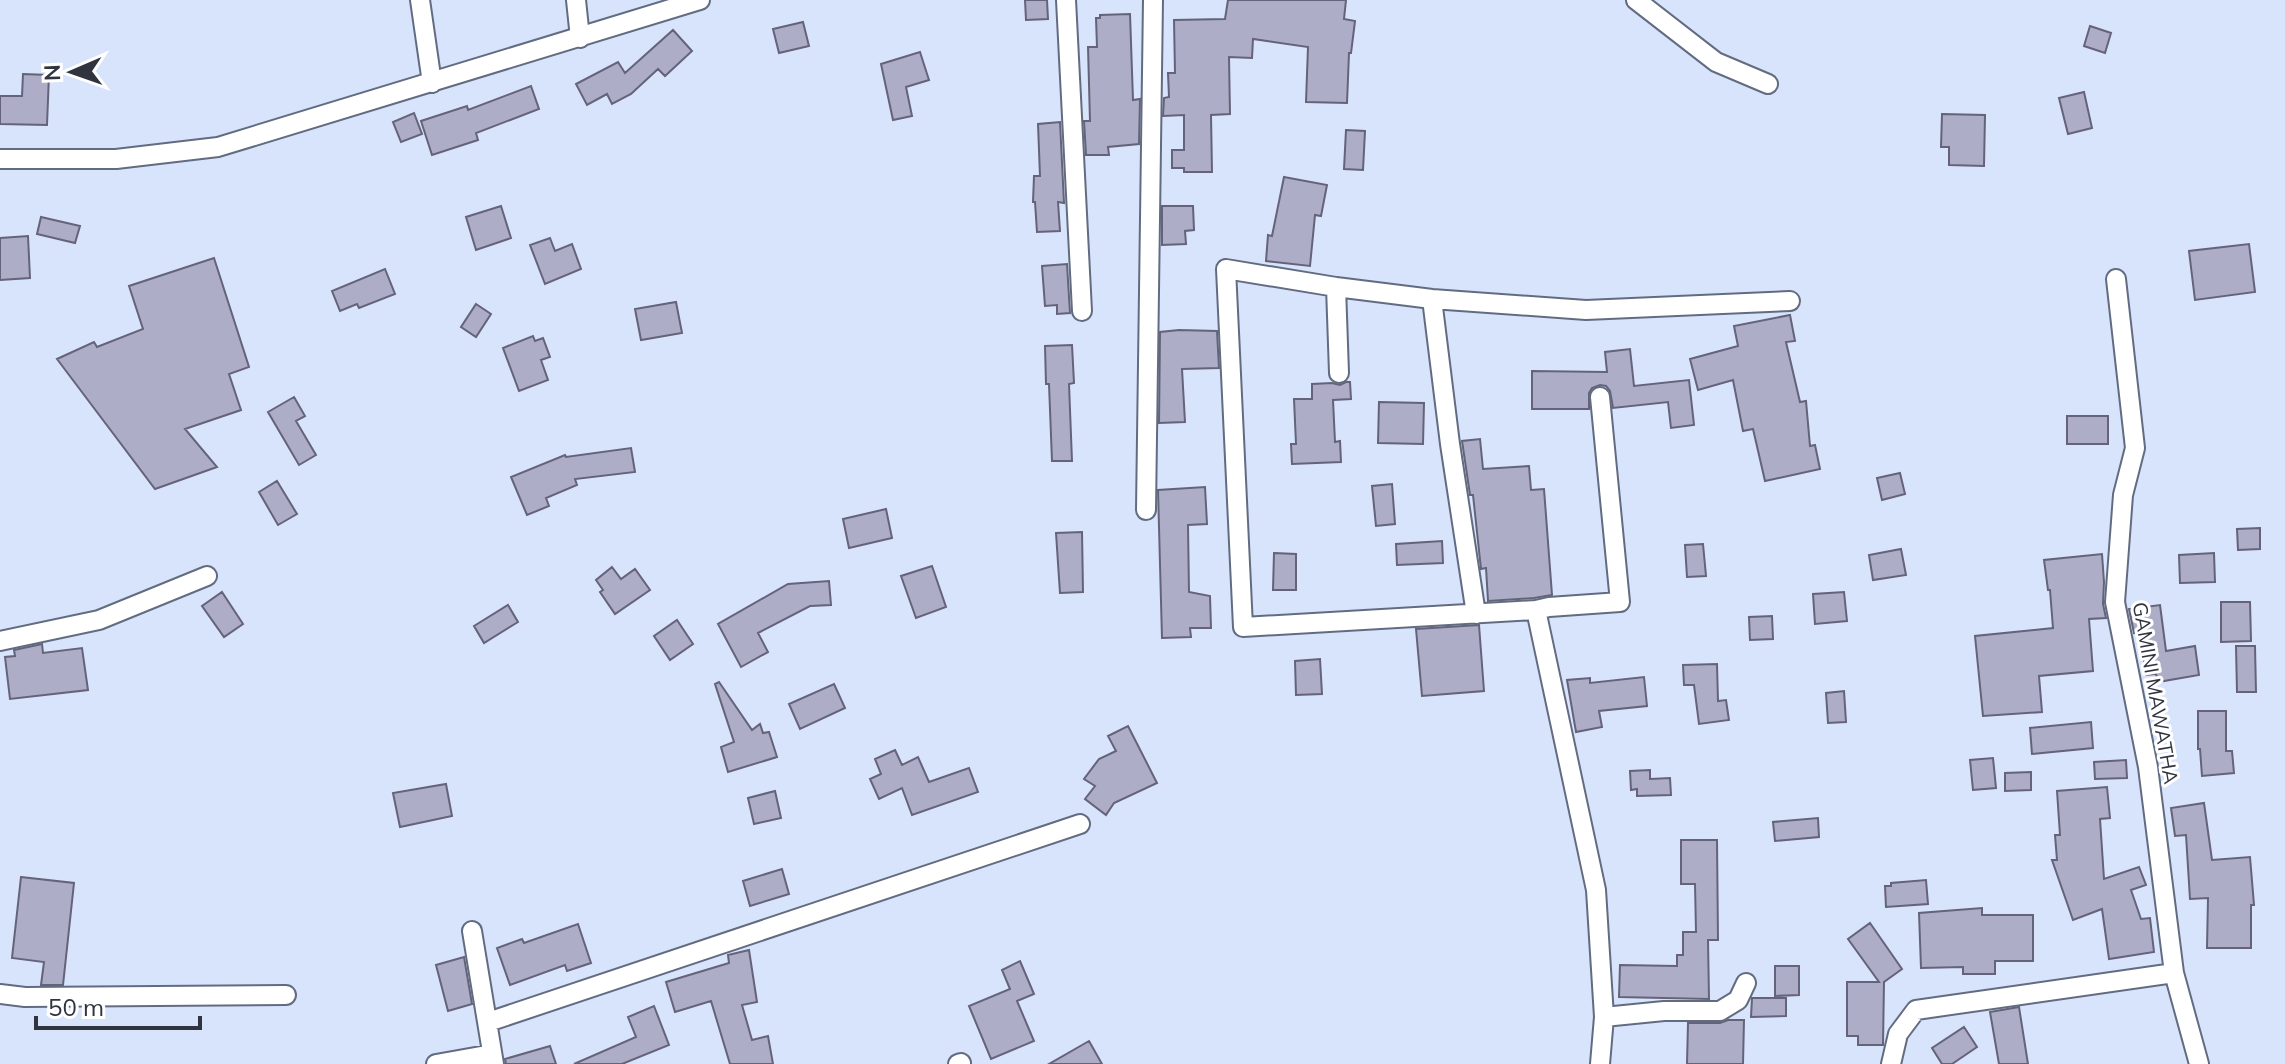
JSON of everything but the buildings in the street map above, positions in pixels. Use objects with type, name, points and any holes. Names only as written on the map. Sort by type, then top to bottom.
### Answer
[{"type":"street","points":[[420,0],[432,83]]},
{"type":"street","points":[[576,0],[580,38]]},
{"type":"street","points":[[0,159],[116,159],[218,147],[700,0]]},
{"type":"street","points":[[1066,0],[1082,311]]},
{"type":"street","points":[[1146,510],[1153,0]]},
{"type":"street","points":[[1636,0],[1716,62],[1768,84]]},
{"type":"street","points":[[1600,397],[1620,602],[1476,614],[1243,627],[1226,269],[1432,299],[1586,310],[1790,301]]},
{"type":"street","name":"GAMINI MAWATHA","points":[[2116,279],[2135,448],[2123,495],[2115,602],[2148,767],[2174,973],[2199,1064]]},
{"type":"street","points":[[1336,287],[1339,373]]},
{"type":"street","points":[[1432,299],[1476,614]]},
{"type":"street","points":[[0,641],[99,620],[207,576]]},
{"type":"street","points":[[1536,610],[1596,890],[1604,1017],[1600,1064]]},
{"type":"street","points":[[488,1022],[1080,824]]},
{"type":"street","points":[[436,1064],[493,1059],[472,931]]},
{"type":"street","points":[[1891,1064],[1898,1034],[1916,1010],[2174,973]]},
{"type":"street","points":[[1604,1017],[1664,1011],[1720,1011],[1738,1000],[1746,983]]},
{"type":"street","points":[[0,994],[25,997],[286,995]]}]
